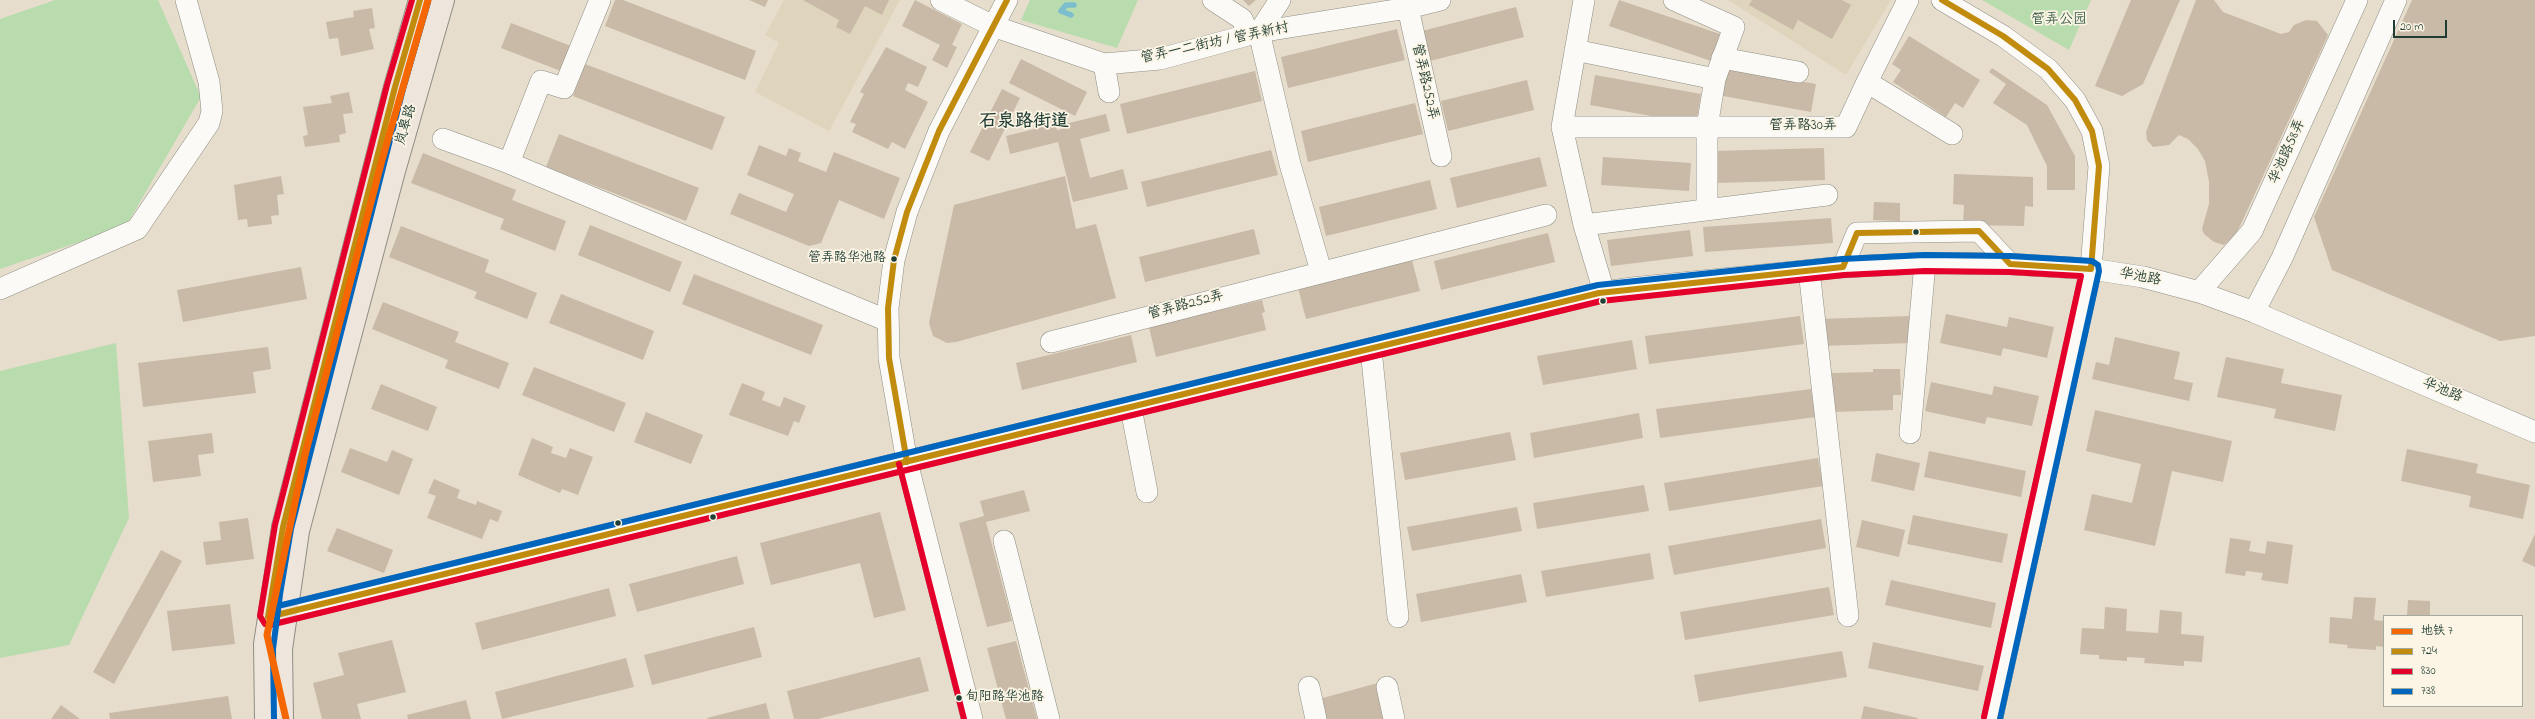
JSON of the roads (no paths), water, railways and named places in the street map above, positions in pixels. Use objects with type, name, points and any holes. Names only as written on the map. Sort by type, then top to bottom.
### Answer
[{"type":"main road","name":"岚皋路","points":[[282,719],[277,615],[283,527],[395,87],[420,0]]},
{"type":"main road","name":"岚皋路","points":[[266,719],[264,686],[277,615],[392,178],[443,0]]},
{"type":"street","points":[[0,289],[137,229],[209,123],[212,111],[209,82],[186,0]]},
{"type":"street","points":[[509,163],[541,82],[564,88],[600,0]]},
{"type":"street","name":"管弄一二街坊 / 管弄新村","points":[[941,0],[994,26],[1104,64],[1160,58],[1254,34],[1408,8],[1440,0]]},
{"type":"street","points":[[972,719],[907,462],[889,358],[888,321],[894,260],[907,212],[938,131],[1007,0]]},
{"type":"street","points":[[1213,0],[1242,20],[1254,34],[1321,271]]},
{"type":"street","points":[[1254,34],[1280,0]]},
{"type":"street","points":[[1584,0],[1562,127],[1584,225],[1604,292]]},
{"type":"street","points":[[1674,0],[1734,27],[1715,79],[1707,127],[1708,210]]},
{"type":"street","points":[[1908,0],[1867,82],[1952,134]]},
{"type":"street","points":[[1942,0],[2003,36],[2048,69],[2075,100],[2092,131],[2099,166],[2091,269],[1992,719]]},
{"type":"street","name":"华池路58弄","points":[[2199,292],[2252,231],[2357,0]]},
{"type":"street","points":[[2254,312],[2282,258],[2396,0]]},
{"type":"street","name":"管弄路252弄","points":[[1408,8],[1441,156]]},
{"type":"street","points":[[1575,50],[1715,79]]},
{"type":"street","points":[[1722,58],[1798,72]]},
{"type":"street","points":[[1104,64],[1109,92]]},
{"type":"street","name":"管弄路30弄","points":[[1562,127],[1846,127],[1867,82]]},
{"type":"street","points":[[443,139],[509,163],[888,321]]},
{"type":"street","points":[[1584,225],[1827,195]]},
{"type":"street","name":"管弄路252弄","points":[[1051,342],[1321,271],[1546,215]]},
{"type":"street","points":[[1843,267],[1857,233],[1907,232],[1979,231],[2010,264]]},
{"type":"street","points":[[1910,433],[1925,263]]},
{"type":"street","name":"华池路","points":[[277,615],[616,531],[1131,408],[1604,292],[1843,267],[1925,263],[2010,264],[2091,269],[2143,277],[2199,292],[2254,312],[2535,432]]},
{"type":"street","points":[[1809,270],[1848,616]]},
{"type":"street","points":[[1371,349],[1398,617]]},
{"type":"street","points":[[1131,408],[1147,492]]},
{"type":"street","points":[[1004,541],[1049,719]]},
{"type":"street","points":[[1309,687],[1316,719]]},
{"type":"street","points":[[1387,687],[1394,719]]},
{"type":"waterway","points":[[1071,15],[1061,11],[1066,5],[1074,5]]},
{"type":"metro line","name":"7","points":[[286,719],[267,635],[305,455],[382,160],[428,0]]},
{"type":"place","name":"管弄路华池路","points":[[894,259]]},
{"type":"place","name":"旬阳路华池路","points":[[959,698]]},
{"type":"district","name":"石泉路街道","points":[[1024,123]]},
{"type":"park label","name":"管弄公园","points":[[2059,21]]}]
